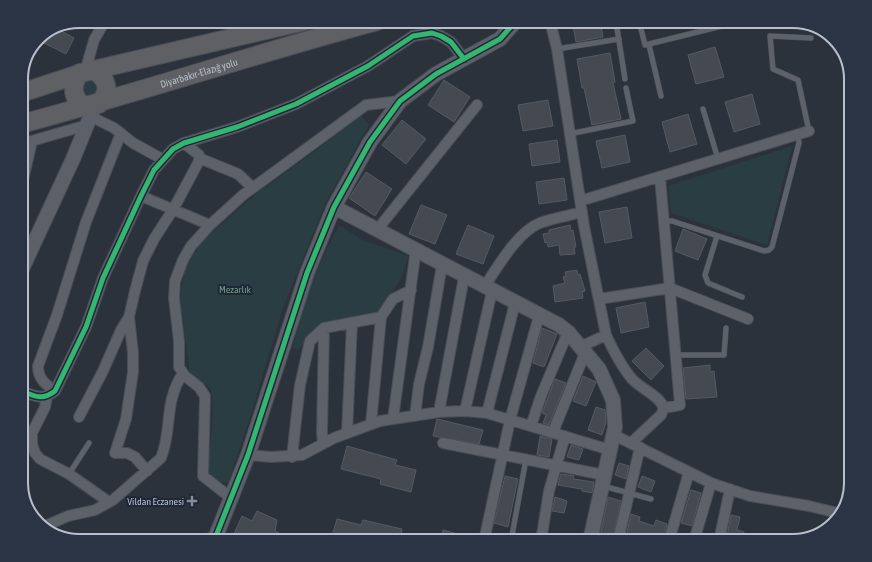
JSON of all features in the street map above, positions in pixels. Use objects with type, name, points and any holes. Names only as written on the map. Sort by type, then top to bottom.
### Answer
[{"type":"highway","points":[[28,91],[86,72],[275,28]]},
{"type":"highway","name":"Diyarbakır-Elazığ yolu","points":[[28,123],[92,111],[305,40],[350,28]]},
{"type":"highway","points":[[86,72],[101,74],[107,83],[106,94],[92,111],[78,101],[73,90],[74,84],[86,72]]},
{"type":"street","points":[[86,72],[94,40],[102,28]]},
{"type":"street","points":[[216,534],[248,455],[307,272],[334,207],[370,142],[400,101],[436,74],[500,39],[510,28]]},
{"type":"street","points":[[552,28],[557,49],[580,201],[606,335],[613,351],[632,379],[660,402],[664,408]]},
{"type":"street","points":[[109,502],[69,474],[40,459],[33,449],[32,433],[86,327],[103,278],[141,196],[154,170],[162,159],[173,149],[184,143],[237,127],[296,104],[368,66],[413,36],[432,33],[441,36],[451,42],[464,59]]},
{"type":"street","points":[[231,498],[203,476],[205,396],[199,387],[183,374],[179,367],[179,342],[174,298],[175,281],[183,260],[191,246],[210,225],[253,188],[366,105],[400,101]]},
{"type":"street","points":[[377,230],[477,105]]},
{"type":"street","points":[[92,111],[133,143],[162,159]]},
{"type":"street","points":[[28,142],[92,111]]},
{"type":"street","points":[[28,241],[92,111]]},
{"type":"street","points":[[580,201],[809,131]]},
{"type":"street","points":[[51,394],[42,382],[39,375],[38,366],[57,316],[86,222],[121,133]]},
{"type":"street","points":[[28,158],[32,141]]},
{"type":"street","points":[[184,143],[196,152],[199,158],[238,174],[253,188]]},
{"type":"street","points":[[79,417],[103,371],[121,330],[129,317],[144,261],[154,239],[174,208],[199,158]]},
{"type":"street","points":[[660,176],[680,405],[664,408]]},
{"type":"street","points":[[141,196],[174,208],[210,225]]},
{"type":"street","points":[[334,207],[568,332],[599,369],[613,400],[616,427],[591,534]]},
{"type":"street","points":[[465,411],[488,289],[508,251],[526,232],[539,223],[582,212]]},
{"type":"street","points":[[393,419],[415,256]]},
{"type":"street","points":[[415,416],[419,384],[428,347],[442,265]]},
{"type":"street","points":[[440,412],[464,277]]},
{"type":"street","points":[[599,298],[670,288],[748,319]]},
{"type":"street","points":[[371,424],[381,317],[393,299],[410,290]]},
{"type":"street","points":[[487,413],[515,303]]},
{"type":"street","points":[[485,534],[510,420],[539,316]]},
{"type":"street","points":[[129,317],[133,353],[133,372],[126,419],[115,453],[127,454],[135,457],[147,471]]},
{"type":"street","points":[[292,457],[300,385],[310,342],[324,328],[381,317]]},
{"type":"street","points":[[347,433],[352,323]]},
{"type":"street","points":[[323,444],[324,328]]},
{"type":"street","points":[[531,426],[541,396],[568,332]]},
{"type":"street","points":[[553,432],[583,350],[606,335]]},
{"type":"street","points":[[49,524],[68,516],[95,510],[109,502],[161,458],[164,450],[169,405],[176,384],[183,374]]},
{"type":"street","points":[[28,393],[39,397],[51,394]]},
{"type":"street","points":[[620,534],[630,493],[635,445],[661,415],[664,408]]},
{"type":"street","points":[[248,455],[292,457],[302,455],[347,433],[371,424],[440,412],[465,411],[487,413],[610,450]]},
{"type":"street","points":[[614,435],[711,483],[750,496],[809,506],[835,512]]},
{"type":"street","points":[[542,534],[549,491],[564,436]]},
{"type":"street","points":[[444,443],[556,465],[603,480]]},
{"type":"street","points":[[671,534],[689,472]]},
{"type":"street","points":[[696,534],[711,483]]},
{"type":"street","points":[[720,534],[730,489]]},
{"type":"lane","points":[[617,28],[624,79]]},
{"type":"lane","points":[[641,28],[645,46],[715,28]]},
{"type":"lane","points":[[809,131],[798,80],[773,69],[770,36],[811,38]]},
{"type":"lane","points":[[557,49],[619,39]]},
{"type":"lane","points":[[649,45],[662,96]]},
{"type":"lane","points":[[569,134],[633,122],[626,88]]},
{"type":"lane","points":[[703,109],[718,159]]},
{"type":"lane","points":[[664,221],[672,221],[764,251],[769,250],[772,247],[800,144],[798,135]]},
{"type":"lane","points":[[717,236],[704,275],[705,280],[708,283],[742,297]]},
{"type":"lane","points":[[675,355],[724,355],[726,328]]},
{"type":"lane","points":[[69,474],[89,443]]},
{"type":"lane","points":[[512,534],[526,459]]},
{"type":"lane","points":[[603,480],[630,493],[651,499]]},
{"type":"green space","points":[[85,78],[97,81],[98,90],[94,95],[85,96],[80,86]]},
{"type":"green space","name":"Mezarlık","points":[[359,114],[369,125],[326,202],[283,308],[249,421],[228,483],[217,481],[206,470],[212,429],[212,395],[208,387],[190,374],[180,298],[184,272],[200,243],[257,193],[318,149]]},
{"type":"green space","points":[[792,146],[767,245],[671,213],[668,186]]},
{"type":"green space","points":[[339,225],[362,240],[409,256],[400,280],[380,313],[363,314],[351,320],[321,324],[313,330],[298,350],[293,348],[305,300],[324,254]]},
{"type":"building","points":[[573,28],[601,28],[603,37],[576,42]]},
{"type":"building","points":[[62,31],[74,38],[66,54],[43,43],[50,37]]},
{"type":"building","points":[[715,47],[724,77],[696,84],[688,55]]},
{"type":"building","points":[[610,53],[615,82],[613,83],[621,119],[592,125],[584,88],[582,88],[577,59]]},
{"type":"building","points":[[444,80],[470,97],[454,122],[428,105]]},
{"type":"building","points":[[752,94],[760,124],[734,132],[725,102]]},
{"type":"building","points":[[548,100],[553,126],[523,131],[518,105]]},
{"type":"building","points":[[688,114],[697,144],[670,152],[662,122]]},
{"type":"building","points":[[402,120],[426,139],[406,164],[382,145]]},
{"type":"building","points":[[625,135],[630,162],[602,168],[596,141]]},
{"type":"building","points":[[557,140],[560,162],[532,166],[529,144]]},
{"type":"building","points":[[366,172],[392,189],[375,216],[349,198]]},
{"type":"building","points":[[564,178],[567,200],[539,204],[536,182]]},
{"type":"building","points":[[421,205],[447,215],[435,244],[409,234]]},
{"type":"building","points":[[627,207],[632,238],[605,243],[599,212]]},
{"type":"building","points":[[468,225],[494,236],[483,264],[456,254]]},
{"type":"building","points":[[570,225],[571,231],[573,230],[576,247],[574,247],[575,254],[560,255],[559,245],[548,247],[547,242],[545,243],[543,234],[549,233],[549,230]]},
{"type":"building","points":[[683,229],[707,239],[698,260],[675,251]]},
{"type":"building","points":[[577,270],[578,275],[580,274],[585,291],[582,292],[583,298],[555,302],[553,286],[565,283],[563,277],[566,276],[565,272]]},
{"type":"building","points":[[645,302],[649,327],[621,333],[616,308]]},
{"type":"building","points":[[542,328],[557,334],[544,367],[533,363]]},
{"type":"building","points":[[646,348],[664,366],[651,380],[632,361]]},
{"type":"building","points":[[710,365],[710,372],[714,371],[717,397],[686,399],[683,368]]},
{"type":"building","points":[[583,376],[596,382],[586,406],[573,401]]},
{"type":"building","points":[[555,379],[566,383],[549,425],[543,423],[546,415],[542,413]]},
{"type":"building","points":[[596,407],[605,410],[606,422],[602,435],[588,430]]},
{"type":"building","points":[[437,419],[483,430],[479,444],[433,436]]},
{"type":"building","points":[[540,436],[552,439],[549,457],[537,455]]},
{"type":"building","points":[[571,445],[583,449],[579,460],[567,457]]},
{"type":"building","points":[[347,446],[397,460],[395,465],[416,470],[411,492],[380,484],[381,479],[341,469]]},
{"type":"building","points":[[619,463],[629,466],[626,479],[615,475]]},
{"type":"building","points":[[561,474],[574,476],[573,479],[594,482],[592,493],[582,491],[582,489],[558,485]]},
{"type":"building","points":[[505,476],[518,479],[508,527],[494,523]]},
{"type":"building","points":[[642,476],[655,481],[651,492],[638,487]]},
{"type":"building","points":[[691,490],[701,493],[692,526],[681,523]]},
{"type":"building","points":[[555,497],[567,501],[564,513],[552,511]]},
{"type":"building","points":[[608,497],[621,501],[614,534],[600,534]]},
{"type":"building","points":[[257,511],[277,520],[275,531],[279,533],[234,534],[242,516],[252,521]]},
{"type":"building","points":[[631,514],[640,517],[639,521],[654,526],[656,520],[667,524],[665,534],[627,534]]},
{"type":"building","points":[[731,515],[740,517],[737,530],[744,532],[744,534],[727,534]]},
{"type":"building","points":[[337,519],[361,525],[363,520],[402,529],[401,534],[332,534]]},
{"type":"building","points":[[443,530],[458,534],[442,534]]},
{"type":"cycle path","points":[[217,534],[248,455],[307,273],[334,207],[370,142],[400,101],[436,74],[500,39],[510,28]]},
{"type":"cycle path","points":[[28,394],[42,397],[55,391],[86,327],[103,278],[141,196],[154,170],[173,149],[184,143],[237,127],[296,104],[368,66],[413,36],[432,33],[441,36],[451,42],[464,59]]},
{"type":"place","name":"Vildan Eczanesi","points":[[192,501]]}]
